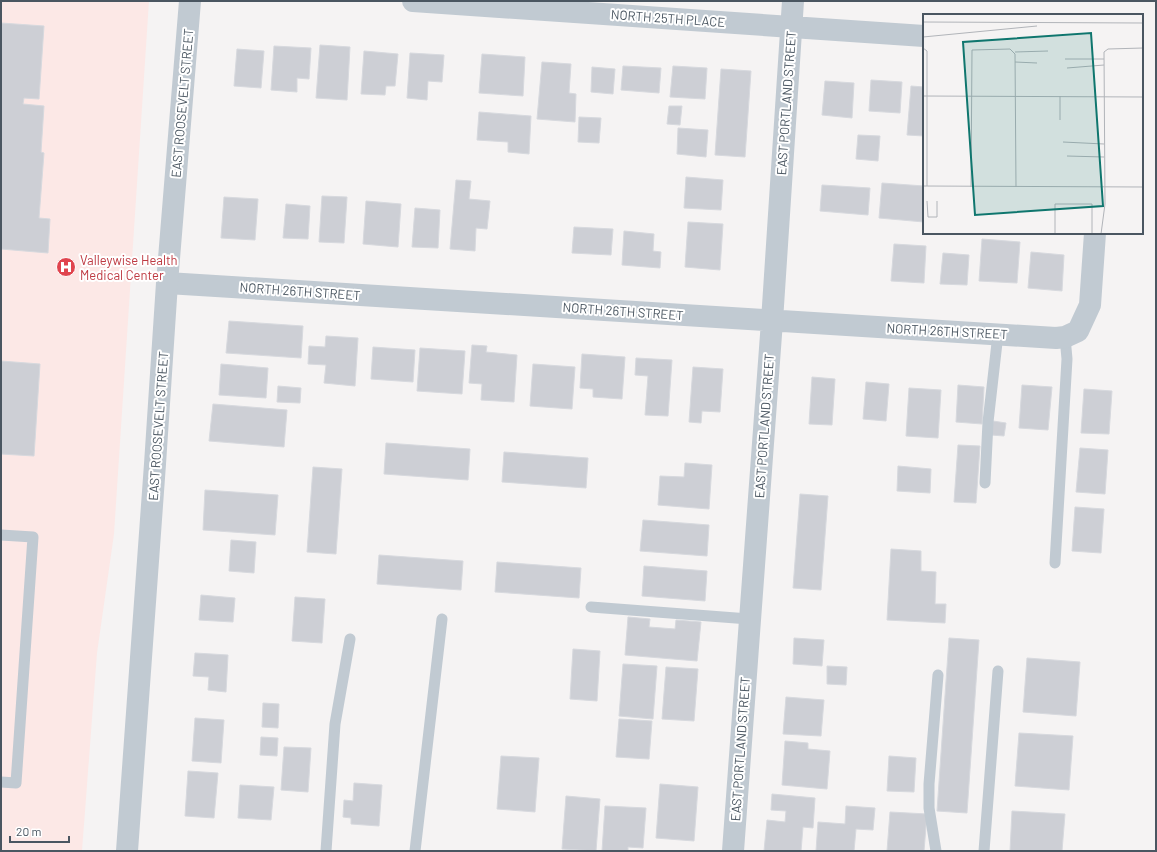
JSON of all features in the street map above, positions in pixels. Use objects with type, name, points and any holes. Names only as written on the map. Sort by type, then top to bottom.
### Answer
[{"type":"street","name":"EAST ROOSEVELT STREET","points":[[126,851],[190,1]]},
{"type":"street","name":"NORTH 25TH PLACE","points":[[412,1],[923,36]]},
{"type":"street","name":"EAST PORTLAND STREET","points":[[733,851],[772,321],[793,1]]},
{"type":"street","points":[[1071,334],[1090,305],[1095,234]]},
{"type":"street","name":"NORTH 26TH STREET","points":[[168,283],[1056,338],[1071,334]]},
{"type":"lane","points":[[985,483],[988,422],[998,334]]},
{"type":"lane","points":[[1055,563],[1067,359],[1071,334]]},
{"type":"lane","points":[[1,535],[33,537],[16,783],[1,782]]},
{"type":"lane","points":[[591,607],[749,619]]},
{"type":"lane","points":[[416,851],[442,619]]},
{"type":"lane","points":[[326,851],[335,724],[350,639]]},
{"type":"lane","points":[[984,851],[998,671]]},
{"type":"lane","points":[[936,851],[929,808],[929,784],[938,675]]},
{"type":"shaded area","name":"Valleywise Health Medical Center","points":[[1,1],[149,1],[114,534],[97,653],[82,851],[1,851]]},
{"type":"building","points":[[1,23],[44,26],[39,99],[24,98],[23,104],[44,106],[41,152],[44,153],[39,218],[50,219],[48,253],[1,249]]},
{"type":"building","points":[[320,45],[350,47],[347,100],[316,98]]},
{"type":"building","points":[[274,46],[311,48],[309,79],[297,78],[297,92],[271,90]]},
{"type":"building","points":[[237,49],[264,51],[261,88],[234,86]]},
{"type":"building","points":[[364,51],[398,54],[395,86],[386,86],[385,95],[361,94]]},
{"type":"building","points":[[410,53],[444,55],[442,82],[428,81],[427,100],[407,98]]},
{"type":"building","points":[[482,54],[525,57],[523,96],[479,93]]},
{"type":"building","points":[[542,62],[571,64],[569,93],[576,94],[575,122],[537,119]]},
{"type":"building","points":[[623,66],[661,68],[659,93],[621,90]]},
{"type":"building","points":[[673,66],[707,68],[705,99],[670,97]]},
{"type":"building","points":[[592,67],[615,69],[613,94],[591,92]]},
{"type":"building","points":[[721,69],[751,71],[745,157],[715,155]]},
{"type":"building","points":[[871,80],[902,82],[900,113],[869,111]]},
{"type":"building","points":[[825,81],[854,83],[852,118],[822,115]]},
{"type":"building","points":[[911,86],[923,87],[923,136],[907,135]]},
{"type":"building","points":[[669,106],[682,106],[680,125],[667,124]]},
{"type":"building","points":[[479,112],[531,116],[529,154],[508,152],[508,142],[477,140]]},
{"type":"building","points":[[579,117],[601,118],[599,143],[578,142]]},
{"type":"building","points":[[678,128],[708,130],[706,157],[677,154]]},
{"type":"building","points":[[858,135],[880,136],[878,161],[856,159]]},
{"type":"building","points":[[686,177],[723,180],[721,210],[684,208]]},
{"type":"building","points":[[456,180],[471,181],[469,199],[490,201],[487,229],[476,228],[475,251],[450,249]]},
{"type":"building","points":[[882,183],[923,186],[923,222],[879,218]]},
{"type":"building","points":[[822,185],[870,188],[868,215],[820,211]]},
{"type":"building","points":[[322,196],[347,197],[344,243],[319,242]]},
{"type":"building","points":[[224,197],[258,199],[255,240],[221,238]]},
{"type":"building","points":[[366,201],[401,204],[398,247],[363,244]]},
{"type":"building","points":[[286,204],[310,206],[308,239],[283,238]]},
{"type":"building","points":[[415,208],[440,210],[438,248],[412,247]]},
{"type":"building","points":[[688,222],[723,224],[720,270],[685,267]]},
{"type":"building","points":[[574,227],[613,229],[611,255],[572,253]]},
{"type":"building","points":[[624,231],[654,234],[653,251],[661,252],[660,268],[622,265]]},
{"type":"building","points":[[982,239],[1020,242],[1017,283],[979,281]]},
{"type":"building","points":[[894,244],[926,246],[924,283],[891,281]]},
{"type":"building","points":[[1031,252],[1064,255],[1062,291],[1028,288]]},
{"type":"building","points":[[943,253],[969,255],[967,285],[940,284]]},
{"type":"building","points":[[229,321],[303,326],[301,358],[226,353]]},
{"type":"building","points":[[326,336],[358,338],[355,386],[324,383],[326,365],[308,364],[309,346],[325,347]]},
{"type":"building","points":[[472,345],[487,346],[486,352],[517,355],[514,402],[481,400],[482,384],[469,383]]},
{"type":"building","points":[[373,347],[415,350],[413,382],[371,379]]},
{"type":"building","points":[[420,348],[465,351],[462,394],[417,391]]},
{"type":"building","points":[[582,354],[625,357],[622,399],[593,397],[593,389],[580,388]]},
{"type":"building","points":[[636,358],[672,360],[668,416],[645,415],[648,376],[635,375]]},
{"type":"building","points":[[1,361],[40,364],[34,456],[1,454]]},
{"type":"building","points":[[221,364],[268,368],[266,398],[219,395]]},
{"type":"building","points":[[533,364],[575,367],[572,409],[530,406]]},
{"type":"building","points":[[693,367],[723,369],[720,412],[702,411],[701,423],[689,422]]},
{"type":"building","points":[[812,377],[835,379],[832,425],[809,424]]},
{"type":"building","points":[[866,382],[889,384],[886,421],[863,419]]},
{"type":"building","points":[[958,385],[984,387],[982,424],[956,422]]},
{"type":"building","points":[[1022,385],[1052,387],[1048,430],[1019,428]]},
{"type":"building","points":[[278,386],[301,388],[300,403],[277,402]]},
{"type":"building","points":[[909,388],[941,390],[938,438],[906,436]]},
{"type":"building","points":[[1084,389],[1112,391],[1109,434],[1081,433]]},
{"type":"building","points":[[213,404],[287,410],[284,447],[209,441]]},
{"type":"building","points":[[993,421],[1006,423],[1004,436],[991,435]]},
{"type":"building","points":[[386,443],[470,449],[468,480],[384,474]]},
{"type":"building","points":[[958,445],[980,446],[976,503],[954,502]]},
{"type":"building","points":[[1080,448],[1108,450],[1105,494],[1076,492]]},
{"type":"building","points":[[504,452],[588,458],[586,488],[502,482]]},
{"type":"building","points":[[685,463],[712,465],[709,509],[658,505],[660,476],[684,477]]},
{"type":"building","points":[[898,466],[931,469],[930,493],[897,491]]},
{"type":"building","points":[[313,467],[342,469],[336,554],[307,552]]},
{"type":"building","points":[[205,490],[278,495],[275,535],[203,530]]},
{"type":"building","points":[[800,494],[828,496],[821,590],[793,588]]},
{"type":"building","points":[[1075,507],[1104,509],[1101,553],[1072,551]]},
{"type":"building","points":[[643,520],[709,525],[707,556],[640,551]]},
{"type":"building","points":[[231,540],[256,542],[254,573],[229,571]]},
{"type":"building","points":[[891,549],[921,551],[921,571],[936,572],[935,604],[946,604],[945,623],[887,620]]},
{"type":"building","points":[[379,555],[463,561],[461,590],[377,584]]},
{"type":"building","points":[[497,562],[581,568],[579,598],[495,592]]},
{"type":"building","points":[[644,566],[707,571],[705,601],[642,596]]},
{"type":"building","points":[[201,595],[235,598],[233,622],[199,620]]},
{"type":"building","points":[[295,597],[325,599],[322,643],[292,641]]},
{"type":"building","points":[[628,617],[650,619],[649,627],[675,629],[676,620],[701,622],[697,661],[625,655]]},
{"type":"building","points":[[794,638],[824,640],[822,666],[793,664]]},
{"type":"building","points":[[949,638],[979,640],[967,813],[937,811]]},
{"type":"building","points":[[573,649],[600,651],[597,701],[570,699]]},
{"type":"building","points":[[195,653],[228,655],[226,692],[208,690],[209,677],[193,676]]},
{"type":"building","points":[[1027,658],[1080,662],[1076,716],[1023,712]]},
{"type":"building","points":[[623,664],[657,666],[653,719],[619,716]]},
{"type":"building","points":[[827,666],[847,667],[846,685],[827,684]]},
{"type":"building","points":[[666,667],[698,669],[694,721],[662,719]]},
{"type":"building","points":[[786,697],[824,700],[821,736],[783,734]]},
{"type":"building","points":[[263,703],[279,704],[278,728],[262,727]]},
{"type":"building","points":[[195,718],[224,720],[221,763],[192,761]]},
{"type":"building","points":[[619,719],[652,721],[649,759],[616,757]]},
{"type":"building","points":[[1019,733],[1073,736],[1069,790],[1015,786]]},
{"type":"building","points":[[261,737],[278,738],[277,756],[260,755]]},
{"type":"building","points":[[785,741],[808,743],[808,749],[830,751],[827,789],[782,785]]},
{"type":"building","points":[[284,747],[311,748],[308,792],[281,790]]},
{"type":"building","points":[[501,756],[539,758],[535,812],[497,809]]},
{"type":"building","points":[[889,756],[916,758],[914,792],[887,791]]},
{"type":"building","points":[[188,771],[218,773],[214,818],[185,816]]},
{"type":"building","points":[[354,783],[382,785],[379,826],[351,824],[351,818],[343,817],[344,800],[353,801]]},
{"type":"building","points":[[660,784],[698,787],[694,841],[656,838]]},
{"type":"building","points":[[240,785],[274,787],[271,820],[238,818]]},
{"type":"building","points":[[772,794],[815,798],[813,828],[803,827],[801,851],[764,851],[767,820],[785,822],[786,811],[771,810]]},
{"type":"building","points":[[566,796],[600,799],[596,851],[562,849]]},
{"type":"building","points":[[605,806],[646,808],[643,848],[628,847],[628,851],[602,851]]},
{"type":"building","points":[[846,806],[875,808],[873,830],[856,829],[854,851],[816,851],[818,822],[845,824]]},
{"type":"building","points":[[1012,811],[1065,814],[1062,851],[1010,851]]},
{"type":"building","points":[[890,812],[927,814],[924,851],[887,851]]},
{"type":"place","name":"Valleywise Health Medical Center","points":[[66,267]]}]
